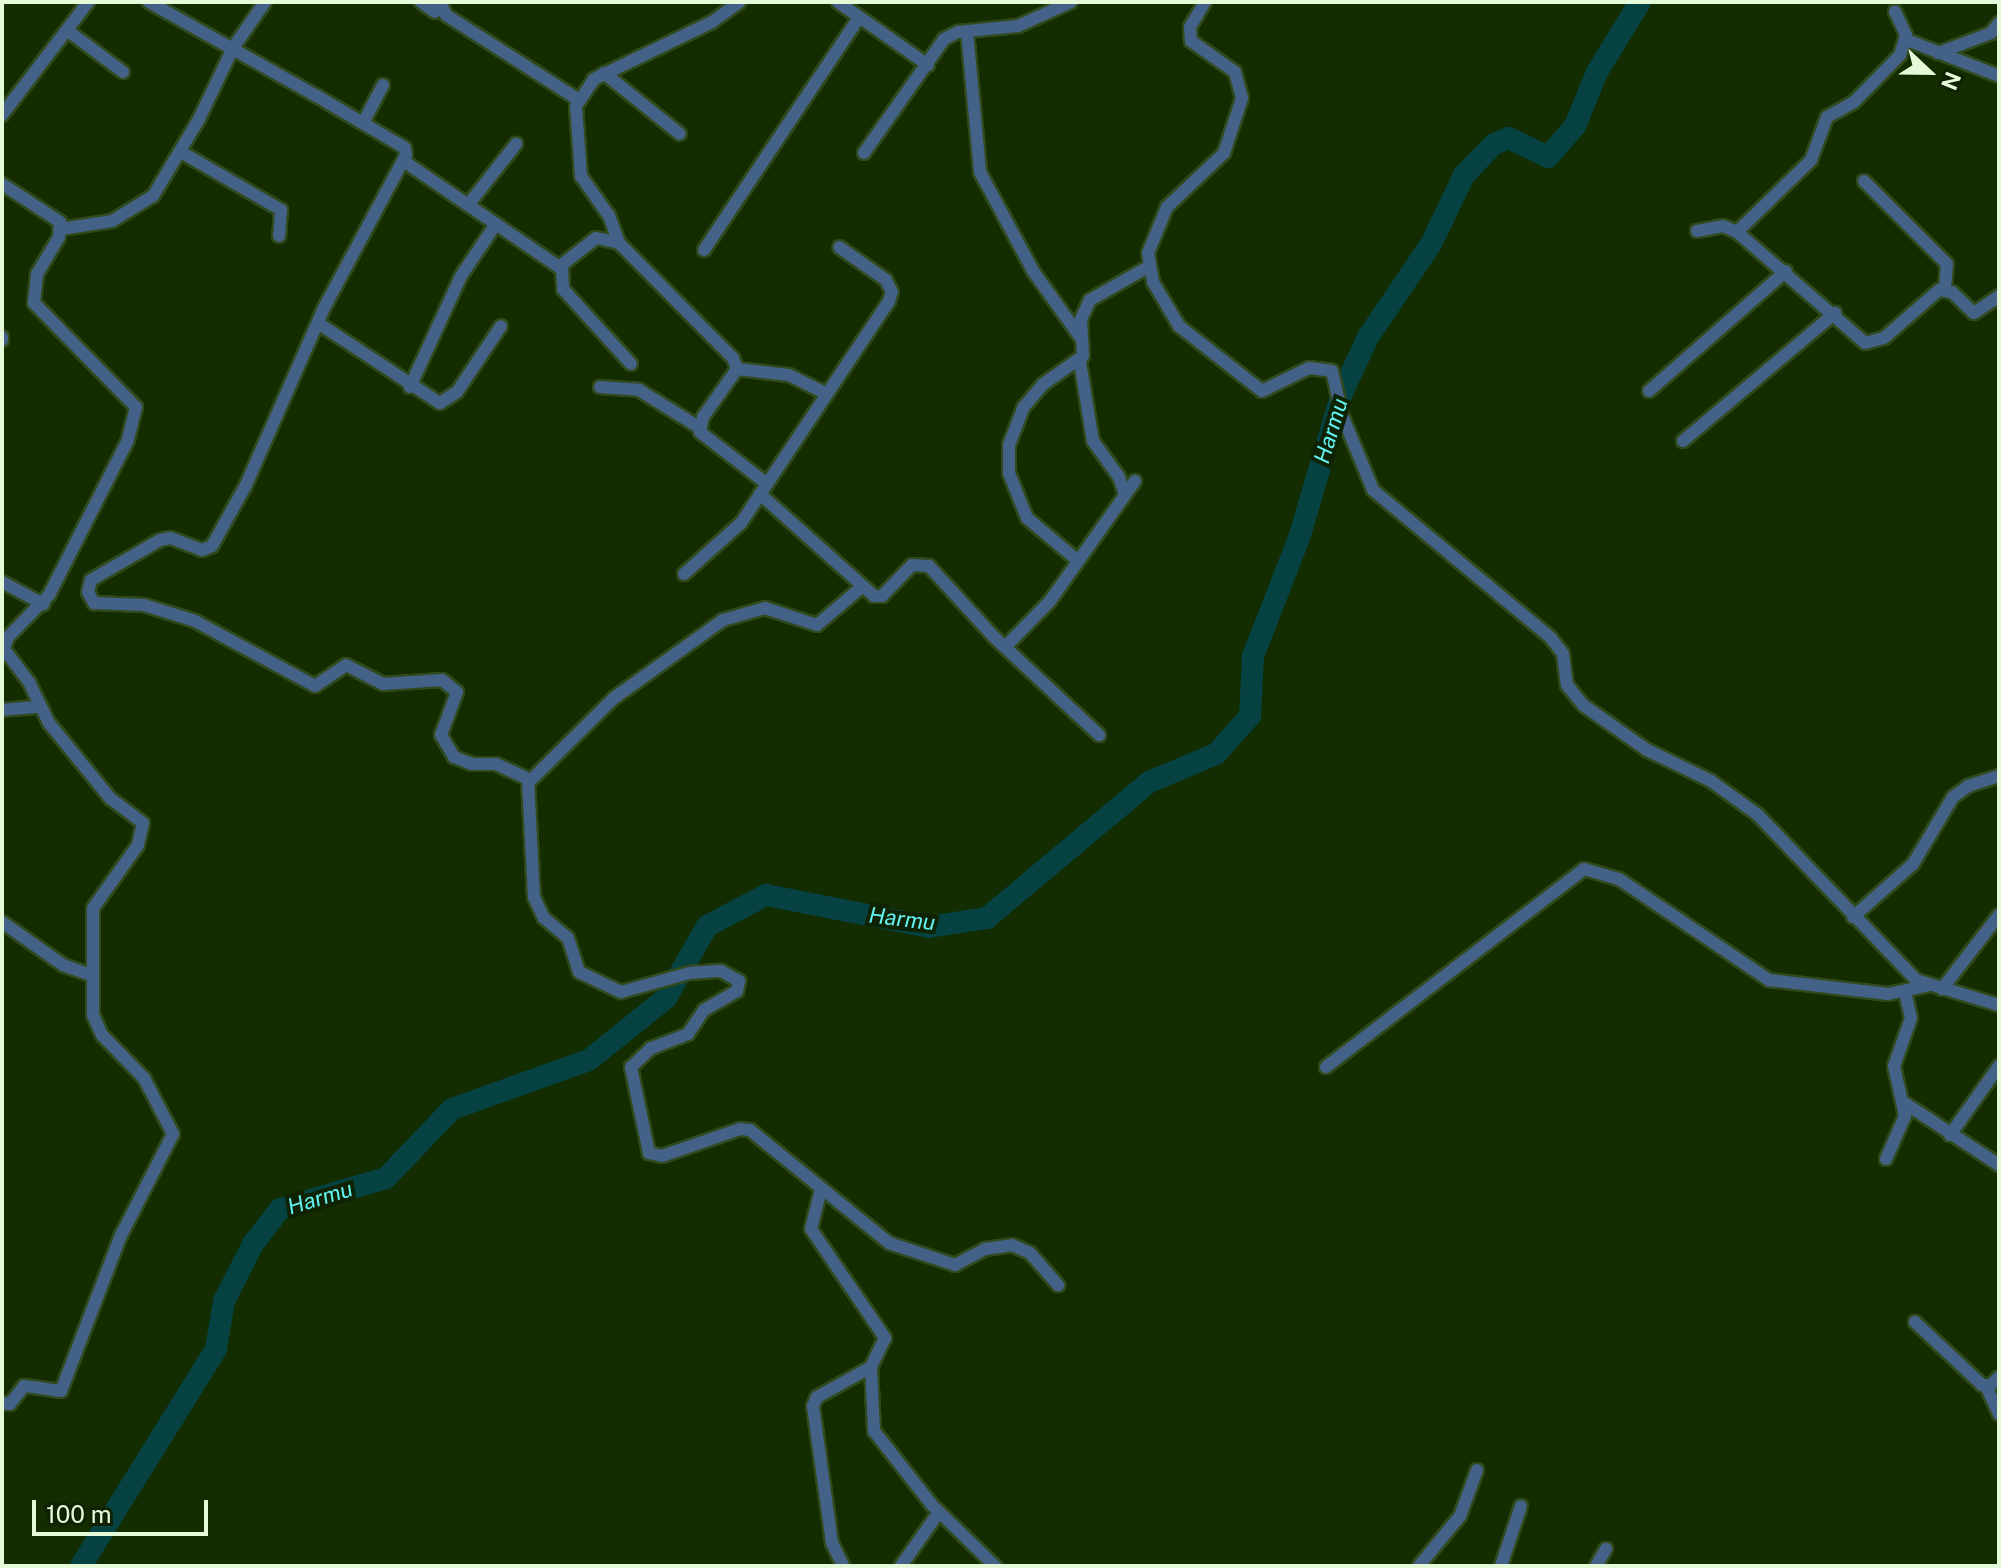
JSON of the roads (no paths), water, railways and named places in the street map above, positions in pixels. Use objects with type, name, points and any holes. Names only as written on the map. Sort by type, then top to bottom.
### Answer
[{"type":"street","points":[[2,115],[88,2]]},
{"type":"street","points":[[149,2],[169,6],[233,48],[405,148],[405,162],[318,323],[246,485],[212,546],[202,550],[164,539],[96,576],[88,592],[98,605],[144,605],[209,626],[315,686],[346,665],[383,684],[442,680],[457,695],[441,735],[454,757],[496,764],[528,780]]},
{"type":"street","points":[[61,229],[112,221],[153,196],[181,152],[233,48],[265,2]]},
{"type":"street","points":[[421,2],[438,7],[579,100]]},
{"type":"street","points":[[740,2],[666,46],[604,73],[579,100],[574,122],[581,176],[609,216],[619,243],[692,313],[737,369],[789,375],[827,394]]},
{"type":"street","points":[[838,2],[928,65]]},
{"type":"street","points":[[864,153],[944,39],[967,31],[1018,26],[1071,2]]},
{"type":"street","points":[[1205,2],[1190,27],[1191,41],[1235,72],[1242,84],[1241,108],[1217,163],[1167,207],[1150,246],[1148,267],[1190,339],[1258,389],[1274,389],[1309,368],[1332,371],[1342,415],[1380,500],[1467,565],[1551,638],[1563,654],[1567,685],[1583,705],[1647,750],[1711,781],[1757,814],[1905,971],[1927,986],[1999,1005]]},
{"type":"street","points":[[1895,11],[1907,40],[1999,76]]},
{"type":"street","points":[[704,250],[859,18]]},
{"type":"street","points":[[1938,53],[1991,33],[1999,23]]},
{"type":"street","points":[[67,30],[123,72]]},
{"type":"street","points":[[967,31],[980,172],[1033,271],[1081,339]]},
{"type":"street","points":[[1737,232],[1811,160],[1827,117],[1854,102],[1900,55],[1907,40]]},
{"type":"street","points":[[604,73],[680,134]]},
{"type":"street","points":[[363,123],[383,85]]},
{"type":"street","points":[[468,205],[516,144]]},
{"type":"street","points":[[181,152],[281,210],[279,236]]},
{"type":"street","points":[[405,162],[562,267]]},
{"type":"street","points":[[1697,231],[1723,226],[1737,232],[1835,313],[1865,343],[1875,343],[1945,288],[1947,264],[1864,181]]},
{"type":"street","points":[[2,184],[53,214],[61,229]]},
{"type":"street","points":[[410,387],[461,276],[496,224]]},
{"type":"street","points":[[2,1403],[10,1404],[24,1386],[61,1391],[121,1235],[173,1141],[167,1117],[144,1078],[97,1029],[96,991],[90,975],[95,903],[138,845],[143,823],[110,798],[38,707],[29,682],[4,649],[13,631],[43,604],[128,440],[136,407],[34,303],[37,274],[61,229]]},
{"type":"street","points":[[562,267],[596,238],[619,243]]},
{"type":"street","points":[[684,574],[741,523],[892,292],[886,280],[839,247]]},
{"type":"street","points":[[562,267],[563,289],[631,364]]},
{"type":"street","points":[[1125,494],[1119,477],[1093,441],[1080,362],[1081,319],[1094,295],[1148,267]]},
{"type":"street","points":[[1649,391],[1786,271]]},
{"type":"street","points":[[1945,288],[1974,313],[1999,296]]},
{"type":"street","points":[[1683,441],[1835,313]]},
{"type":"street","points":[[318,323],[435,402],[447,402],[501,326]]},
{"type":"street","points":[[1077,560],[1027,518],[1008,468],[1009,445],[1023,408],[1052,377],[1080,362]]},
{"type":"street","points":[[700,428],[737,369]]},
{"type":"street","points":[[600,387],[639,390],[700,428],[706,439],[764,489],[863,586],[882,596],[912,565],[929,566],[1005,647],[1099,735]]},
{"type":"street","points":[[1005,647],[1050,601],[1135,481]]},
{"type":"street","points":[[2,582],[43,604]]},
{"type":"street","points":[[863,586],[817,625],[765,608],[723,620],[614,698],[528,780],[534,897],[544,918],[568,938],[576,968],[616,992],[689,973],[731,974],[739,986],[704,1010],[688,1034],[651,1048],[631,1067],[647,1150],[660,1157],[746,1129],[869,1231],[901,1248],[955,1265],[985,1249],[1012,1245],[1030,1253],[1058,1285]]},
{"type":"street","points":[[2,710],[38,707]]},
{"type":"street","points":[[1853,917],[1913,864],[1953,797],[1968,786],[1999,776]]},
{"type":"street","points":[[1326,1067],[1584,869],[1619,879],[1769,980],[1905,993],[1927,986]]},
{"type":"street","points":[[1942,989],[1999,915]]},
{"type":"street","points":[[2,922],[63,965],[90,975]]},
{"type":"street","points":[[1886,1159],[1902,1126],[1903,1102],[1894,1066],[1911,1018],[1905,993]]},
{"type":"street","points":[[1950,1135],[1999,1066]]},
{"type":"street","points":[[1903,1102],[1999,1165]]},
{"type":"street","points":[[821,1189],[811,1229],[884,1334],[883,1348],[871,1367],[817,1397],[813,1408],[832,1543],[843,1566]]},
{"type":"street","points":[[1915,1322],[1986,1386],[1999,1414]]},
{"type":"street","points":[[871,1367],[874,1431],[939,1512],[995,1566]]},
{"type":"street","points":[[1986,1386],[1999,1377]]},
{"type":"street","points":[[1419,1566],[1460,1516],[1477,1470]]},
{"type":"street","points":[[1501,1566],[1521,1506]]},
{"type":"street","points":[[901,1566],[939,1512]]},
{"type":"street","points":[[1596,1566],[1606,1549]]},
{"type":"waterway","name":"Harmu","points":[[81,1566],[216,1349],[224,1301],[253,1244],[280,1209],[386,1178],[452,1109],[589,1060],[666,998],[707,926],[766,895],[929,927],[987,918],[1149,782],[1216,754],[1250,716],[1253,656],[1299,538],[1342,393],[1368,337],[1431,244],[1464,175],[1494,144],[1509,138],[1548,157],[1575,126],[1597,72],[1640,2]]}]
